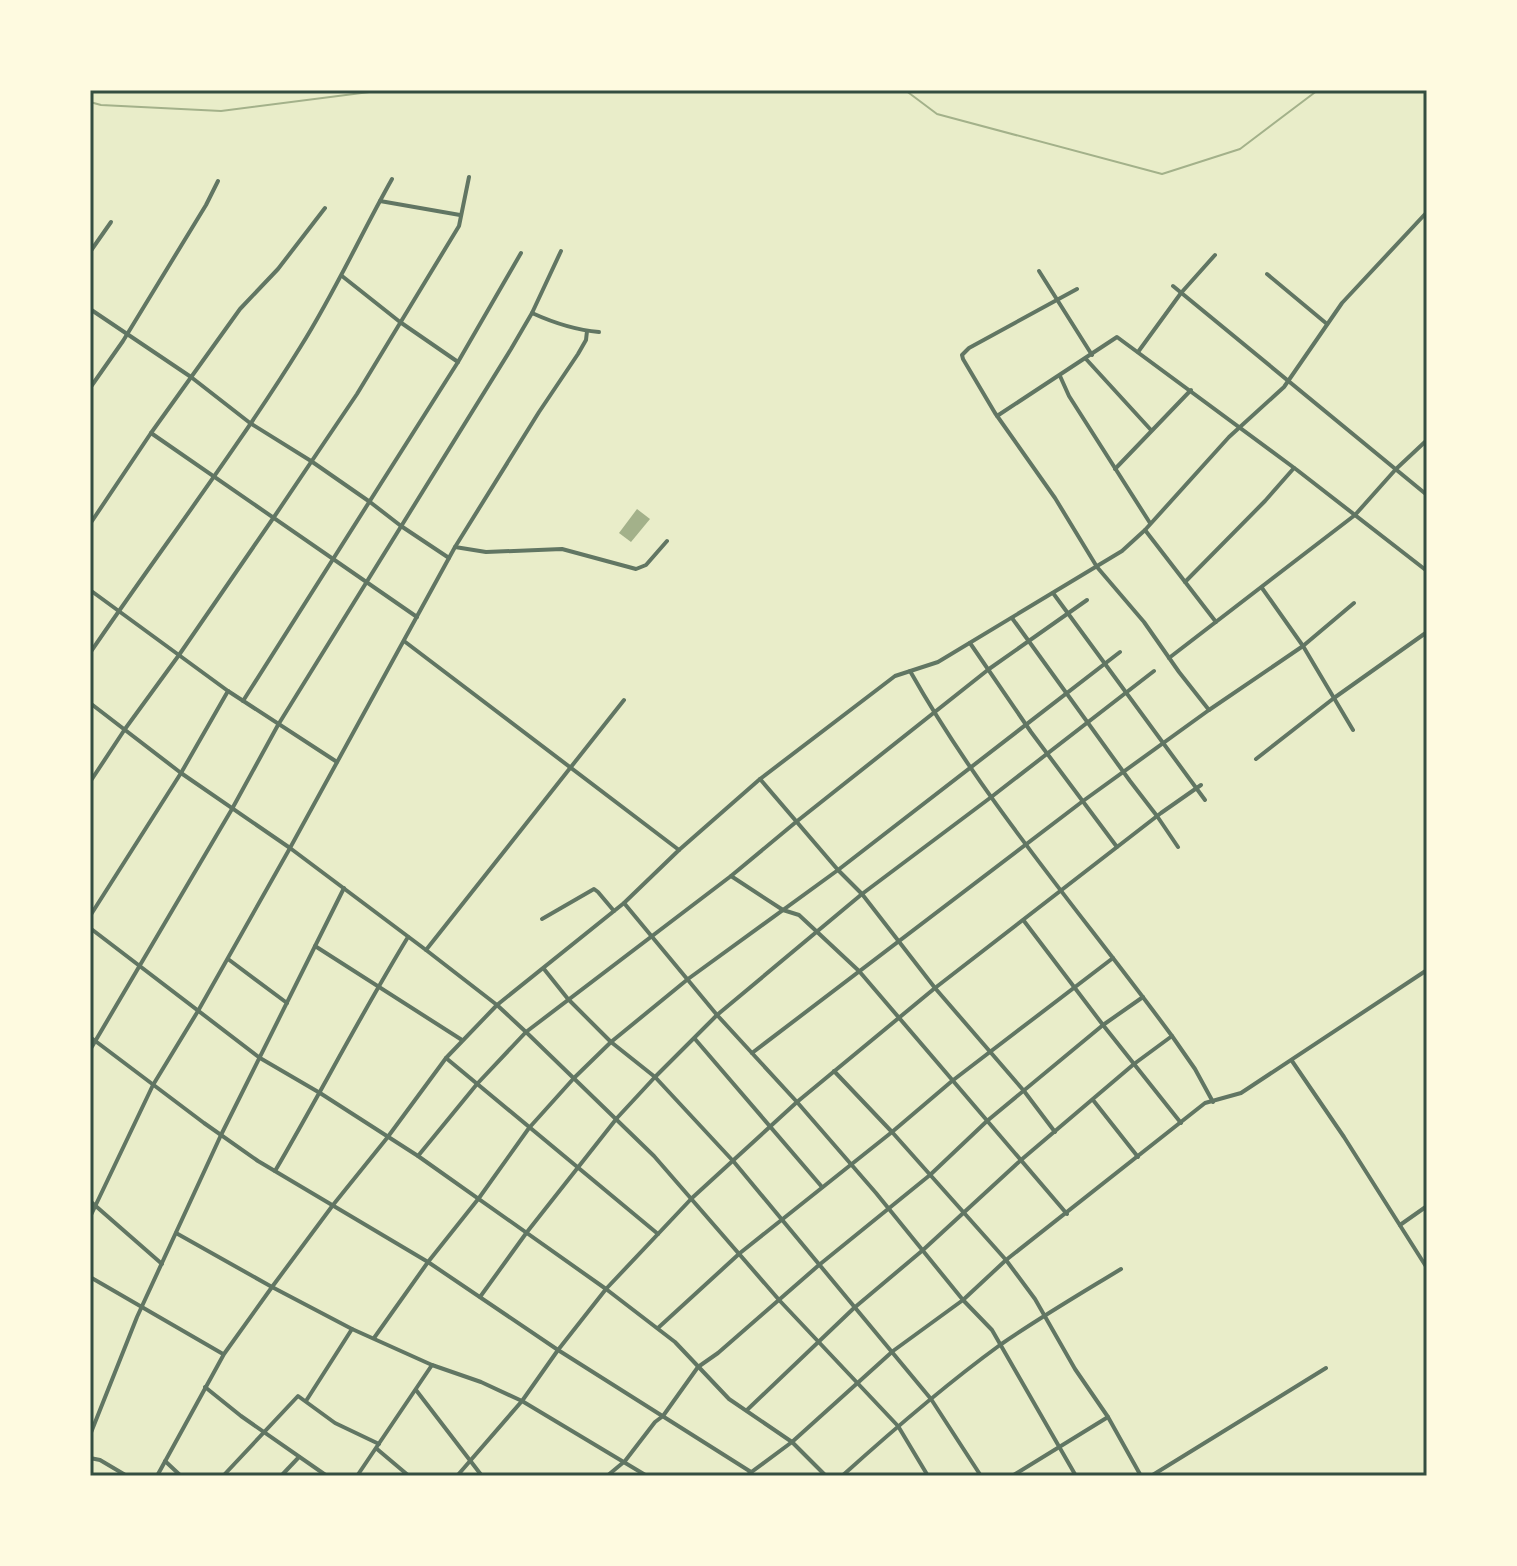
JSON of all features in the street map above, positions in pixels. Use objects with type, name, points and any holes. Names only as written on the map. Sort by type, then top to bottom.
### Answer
[{"type":"street","points":[[90,782],[357,394],[459,226],[469,177]]},
{"type":"street","points":[[90,653],[302,345],[392,179]]},
{"type":"street","points":[[90,388],[126,335],[218,181]]},
{"type":"street","points":[[380,201],[462,216]]},
{"type":"street","points":[[90,524],[240,309],[278,269],[325,208]]},
{"type":"street","points":[[157,1476],[224,1354],[272,1287],[446,1058],[497,1005],[624,903],[760,779],[895,676],[938,662],[1122,551],[1240,428],[1284,387],[1342,303],[1427,212]]},
{"type":"street","points":[[90,252],[111,222]]},
{"type":"street","points":[[90,1050],[93,1039],[232,809],[278,725],[532,313],[561,251]]},
{"type":"street","points":[[243,701],[458,362],[521,253]]},
{"type":"street","points":[[1138,352],[1181,293],[1215,255]]},
{"type":"street","points":[[1039,271],[1092,355]]},
{"type":"street","points":[[1267,274],[1327,324]]},
{"type":"street","points":[[342,276],[400,322],[458,362]]},
{"type":"street","points":[[1173,286],[1427,495]]},
{"type":"street","points":[[1077,289],[969,348],[962,355],[997,416],[1055,498],[1097,567],[1144,622],[1209,710]]},
{"type":"street","points":[[90,309],[191,377],[250,423],[311,461],[449,558]]},
{"type":"street","points":[[532,313],[562,326],[599,332]]},
{"type":"street","points":[[90,1217],[92,1203],[153,1085],[228,959],[455,547],[578,354],[587,331]]},
{"type":"street","points":[[997,416],[1117,337],[1427,571]]},
{"type":"street","points":[[1086,359],[1151,430]]},
{"type":"street","points":[[1060,376],[1069,396],[1150,523]]},
{"type":"street","points":[[1115,469],[1191,390]]},
{"type":"street","points":[[151,433],[417,617]]},
{"type":"street","points":[[1169,658],[1355,515],[1427,440]]},
{"type":"street","points":[[1185,582],[1294,468]]},
{"type":"street","points":[[1145,530],[1216,622]]},
{"type":"street","points":[[455,547],[486,552],[562,549],[636,569],[646,565],[667,541]]},
{"type":"street","points":[[1262,588],[1303,646],[1353,730]]},
{"type":"street","points":[[90,590],[228,691],[338,762]]},
{"type":"street","points":[[1053,593],[1162,743],[1199,786],[1205,800]]},
{"type":"street","points":[[418,1156],[477,1084],[526,1032],[731,876],[989,669],[1087,600]]},
{"type":"street","points":[[752,1053],[1083,801],[1303,646],[1354,603]]},
{"type":"street","points":[[1012,618],[1178,847]]},
{"type":"street","points":[[1256,759],[1334,698],[1427,632]]},
{"type":"street","points":[[404,641],[679,850]]},
{"type":"street","points":[[970,643],[1047,754],[1117,847]]},
{"type":"street","points":[[374,1338],[529,1128],[611,1042],[688,979],[838,870],[1120,652]]},
{"type":"street","points":[[910,671],[990,798],[1172,1036],[1213,1102]]},
{"type":"street","points":[[480,1297],[617,1118],[717,1015],[862,894],[1154,671]]},
{"type":"street","points":[[90,916],[181,773],[228,691]]},
{"type":"street","points":[[426,950],[624,700]]},
{"type":"street","points":[[90,703],[181,773],[344,888],[497,1005],[617,1118],[692,1198],[780,1301],[898,1426],[928,1476]]},
{"type":"street","points":[[760,779],[862,894],[935,988],[1024,1091],[1055,1132]]},
{"type":"street","points":[[457,1476],[522,1401],[606,1289],[692,1198],[797,1102],[899,1017],[1199,786]]},
{"type":"street","points":[[731,876],[783,910],[799,915],[859,971],[1067,1214]]},
{"type":"street","points":[[90,1435],[142,1307],[221,1135],[344,888]]},
{"type":"street","points":[[542,919],[594,889],[614,911]]},
{"type":"street","points":[[624,903],[717,1015],[797,1102],[963,1300],[992,1330],[1076,1476]]},
{"type":"street","points":[[1024,921],[1181,1123]]},
{"type":"street","points":[[90,928],[260,1058],[418,1156],[606,1289],[675,1342],[729,1399],[792,1442],[826,1476]]},
{"type":"street","points":[[275,1171],[408,937]]},
{"type":"street","points":[[315,946],[462,1040]]},
{"type":"street","points":[[658,1328],[740,1253],[952,1081],[1113,958]]},
{"type":"street","points":[[228,959],[287,1003]]},
{"type":"street","points":[[544,969],[568,999],[611,1042],[655,1077],[734,1162],[931,1399],[981,1476]]},
{"type":"street","points":[[93,1039],[221,1135],[275,1171],[428,1262],[749,1474],[792,1442],[893,1351],[963,1300],[1006,1260],[1205,1103],[1241,1093],[1427,970]]},
{"type":"street","points":[[607,1476],[625,1461],[663,1416],[698,1367],[930,1175],[987,1121],[1103,1025],[1143,997]]},
{"type":"street","points":[[747,1410],[854,1308],[1021,1160],[1134,1064],[1172,1036]]},
{"type":"street","points":[[695,1039],[822,1187]]},
{"type":"street","points":[[446,1058],[658,1234]]},
{"type":"street","points":[[1292,1061],[1427,1268]]},
{"type":"street","points":[[834,1071],[1006,1260],[1035,1299],[1141,1476]]},
{"type":"street","points":[[1093,1100],[1138,1157]]},
{"type":"street","points":[[92,1203],[162,1264]]},
{"type":"street","points":[[1400,1225],[1427,1206]]},
{"type":"street","points":[[176,1233],[352,1329],[522,1401],[647,1476]]},
{"type":"street","points":[[842,1476],[898,1426],[1000,1345],[1121,1269]]},
{"type":"street","points":[[90,1277],[224,1354]]},
{"type":"street","points":[[306,1401],[352,1329]]},
{"type":"street","points":[[357,1476],[432,1365]]},
{"type":"street","points":[[1151,1476],[1326,1368]]},
{"type":"street","points":[[205,1387],[327,1476]]},
{"type":"street","points":[[416,1390],[482,1476]]},
{"type":"street","points":[[223,1476],[298,1396],[335,1423],[377,1446],[409,1476]]},
{"type":"street","points":[[1012,1476],[1108,1417]]},
{"type":"street","points":[[281,1476],[299,1457]]},
{"type":"street","points":[[90,1458],[100,1460],[127,1476]]},
{"type":"street","points":[[165,1461],[181,1476]]},
{"type":"shaded area","points":[[637,509],[650,519],[631,542],[619,533]]},
{"type":"waterway","points":[[90,102],[221,111],[385,90]]},
{"type":"waterway","points":[[905,90],[937,114],[1162,174],[1240,149],[1318,90]]}]
